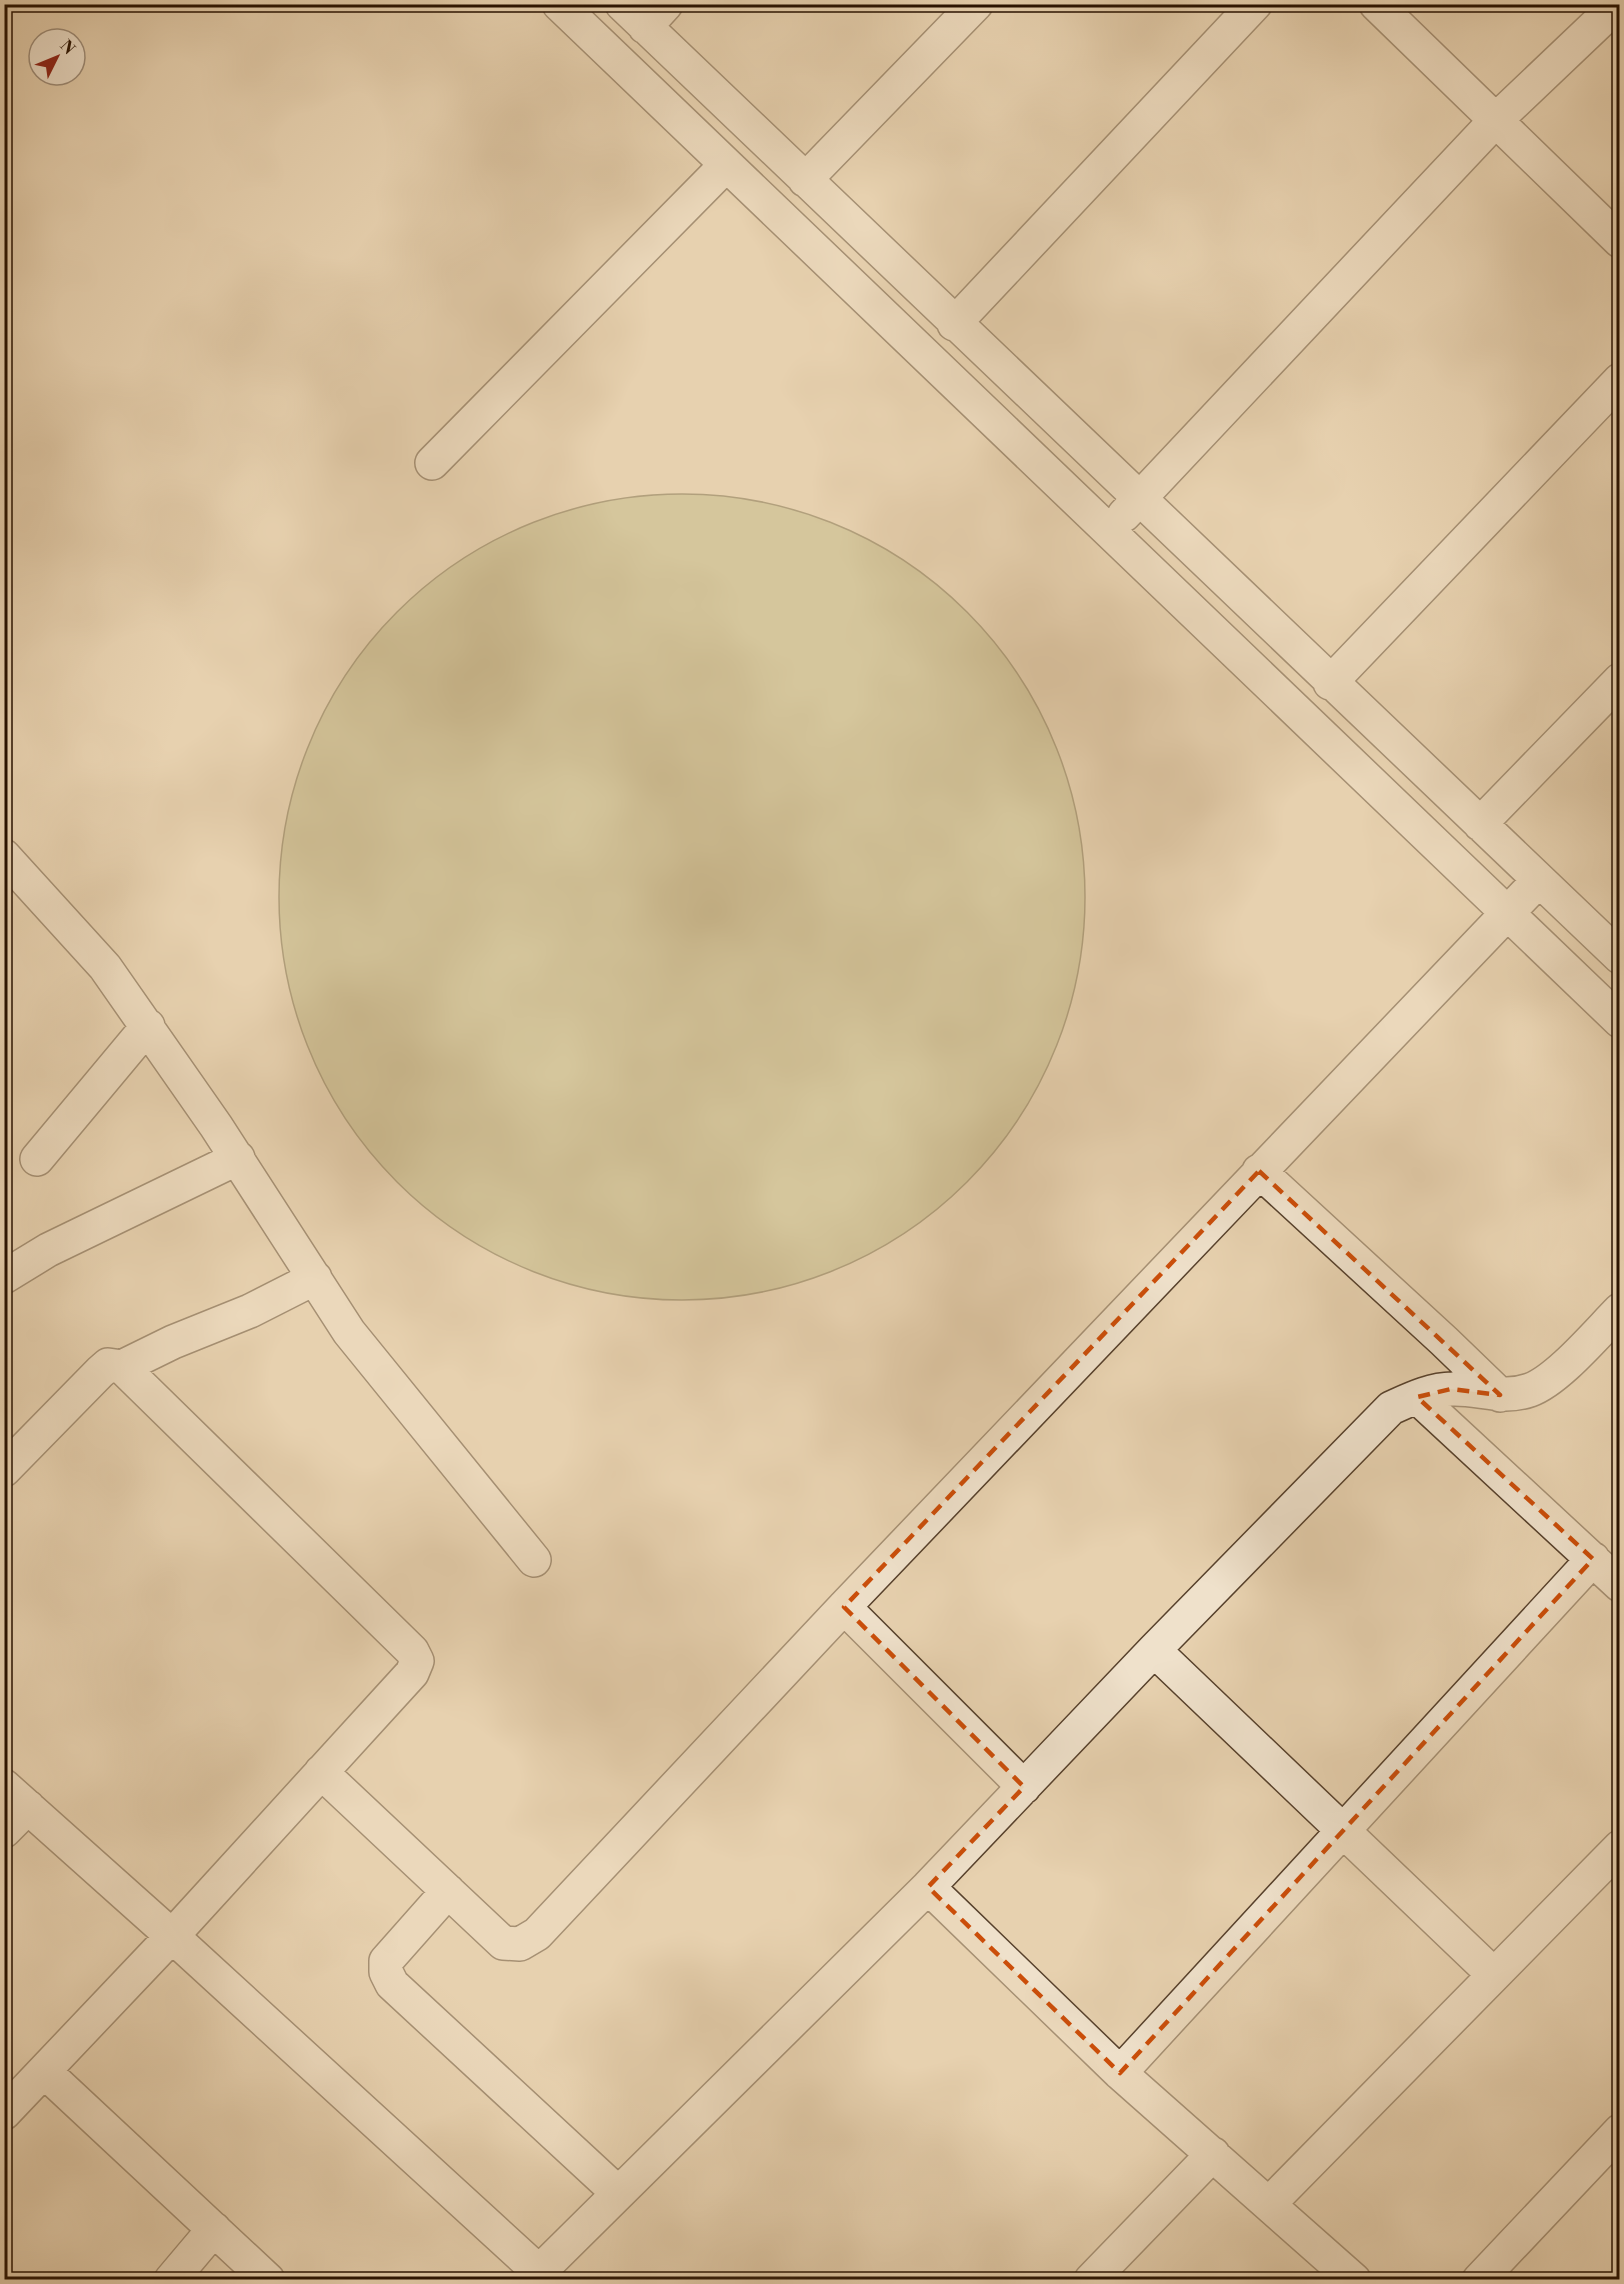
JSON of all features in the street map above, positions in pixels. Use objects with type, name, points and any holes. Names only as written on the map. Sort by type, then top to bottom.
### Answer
[{"type":"street","points":[[559,4],[1620,1021]]},
{"type":"street","points":[[805,180],[976,4]]},
{"type":"street","points":[[954,324],[1255,4]]},
{"type":"street","points":[[1376,4],[1620,241]]},
{"type":"street","points":[[1108,532],[1495,121],[1618,4]]},
{"type":"street","points":[[644,12],[805,180],[1620,957]]},
{"type":"street","points":[[432,463],[726,165]]},
{"type":"street","points":[[1330,683],[1620,380]]},
{"type":"street","points":[[1480,824],[1620,680]]},
{"type":"street","points":[[4,856],[105,967],[238,1158],[349,1332],[534,1560]]},
{"type":"street","points":[[321,1772],[504,1943],[520,1944],[537,1934],[844,1607],[1539,880]]},
{"type":"street","points":[[37,1159],[148,1026]]},
{"type":"street","points":[[4,1277],[48,1250],[238,1158]]},
{"type":"street","points":[[1259,1172],[1500,1395]]},
{"type":"street","points":[[5,1468],[108,1365],[122,1367],[173,1342],[250,1311],[315,1278]]},
{"type":"street","points":[[4,1832],[16,1796],[172,1936],[535,2276],[928,1887],[1154,1650],[1391,1408],[1417,1396],[1451,1389],[1500,1395],[1531,1390],[1558,1372],[1620,1310]]},
{"type":"street","points":[[4,2114],[172,1936],[412,1673],[417,1660],[412,1651],[122,1367]]},
{"type":"street","points":[[1417,1396],[1620,1585]]},
{"type":"street","points":[[1120,2073],[1593,1558]]},
{"type":"street","points":[[844,1607],[1024,1787]]},
{"type":"street","points":[[1154,1650],[1494,1975]]},
{"type":"street","points":[[1269,2204],[1620,1847]]},
{"type":"street","points":[[928,1887],[1120,2073],[1354,2280]]},
{"type":"street","points":[[448,1891],[386,1961],[386,1972],[392,1984],[618,2193]]},
{"type":"street","points":[[44,2071],[268,2280]]},
{"type":"street","points":[[1479,2280],[1620,2131]]},
{"type":"street","points":[[1092,2280],[1213,2154]]},
{"type":"street","points":[[171,2280],[214,2229]]},
{"type":"highlighted area","points":[[1259,1171],[1500,1395],[1451,1389],[1417,1397],[1593,1559],[1120,2073],[928,1887],[1024,1787],[844,1607]]},
{"type":"shaded area","points":[[682,494],[722,495],[761,501],[836,524],[872,541],[906,562],[938,585],[967,612],[994,641],[1017,673],[1038,707],[1055,743],[1078,818],[1084,857],[1084,937],[1078,976],[1055,1051],[1038,1087],[1017,1121],[994,1153],[967,1182],[938,1209],[906,1232],[872,1253],[836,1270],[761,1293],[722,1299],[682,1300],[642,1299],[603,1293],[528,1270],[492,1253],[458,1232],[426,1209],[397,1182],[370,1153],[347,1121],[326,1087],[309,1051],[286,976],[280,937],[279,897],[280,857],[286,818],[309,743],[326,707],[347,673],[370,641],[397,612],[426,585],[458,562],[492,541],[528,524],[603,501],[642,495]]}]
